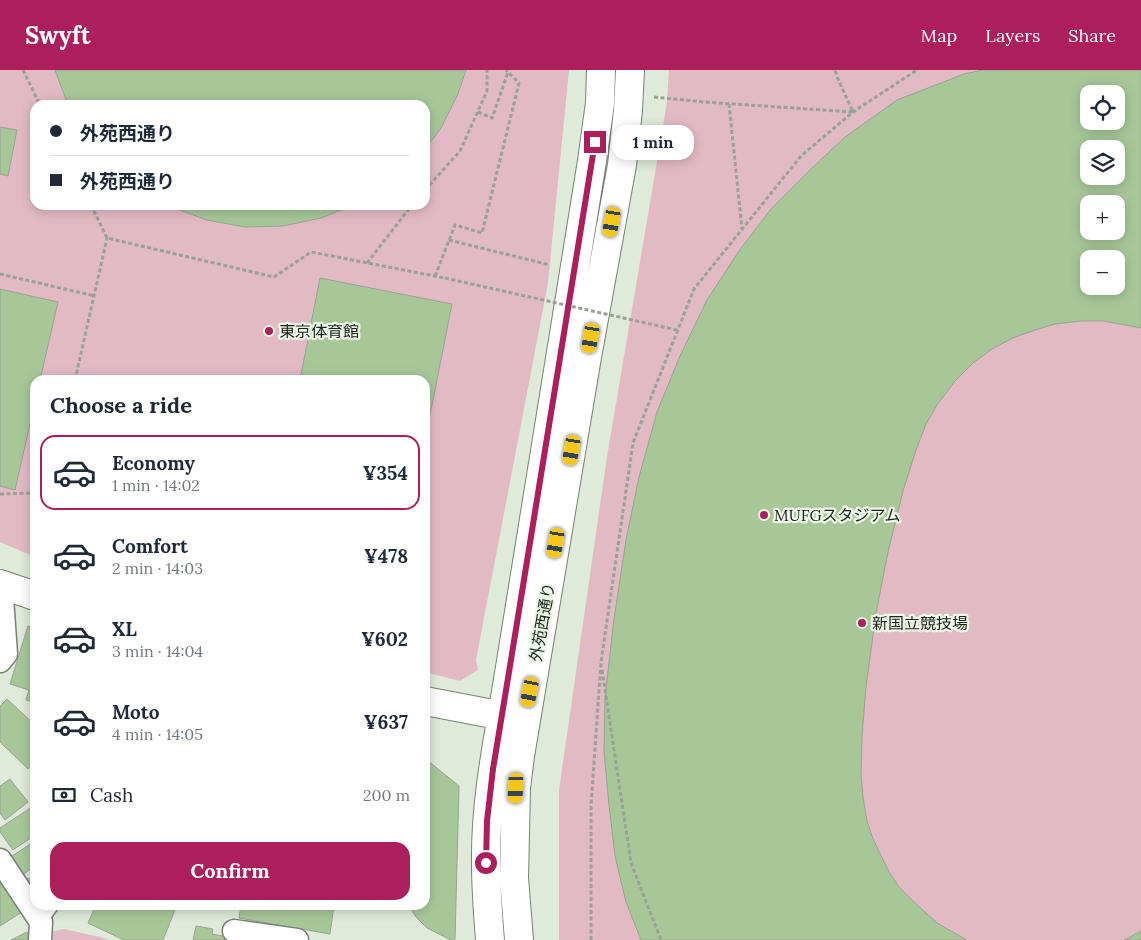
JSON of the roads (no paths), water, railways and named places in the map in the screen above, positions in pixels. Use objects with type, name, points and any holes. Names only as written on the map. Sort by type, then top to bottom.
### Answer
[{"type":"main road","name":"外苑西通り","points":[[519,940],[514,878],[516,788],[513,718],[600,103],[602,70]]},
{"type":"main road","name":"外苑西通り","points":[[490,940],[486,863],[487,821],[495,752],[513,718],[587,357],[622,165],[630,70]]},
{"type":"main road","points":[[0,584],[30,594]]},
{"type":"main road","points":[[430,702],[513,718]]},
{"type":"street","points":[[0,584],[6,654],[0,661]]},
{"type":"street","points":[[0,860],[30,901]]},
{"type":"street","points":[[36,910],[45,922]]},
{"type":"street","points":[[234,931],[297,940]]},
{"type":"place","name":"東京体育館","points":[[269,331]]},
{"type":"place","name":"MUFGスタジアム","points":[[764,515]]},
{"type":"place","name":"新国立競技場","points":[[862,623]]}]
